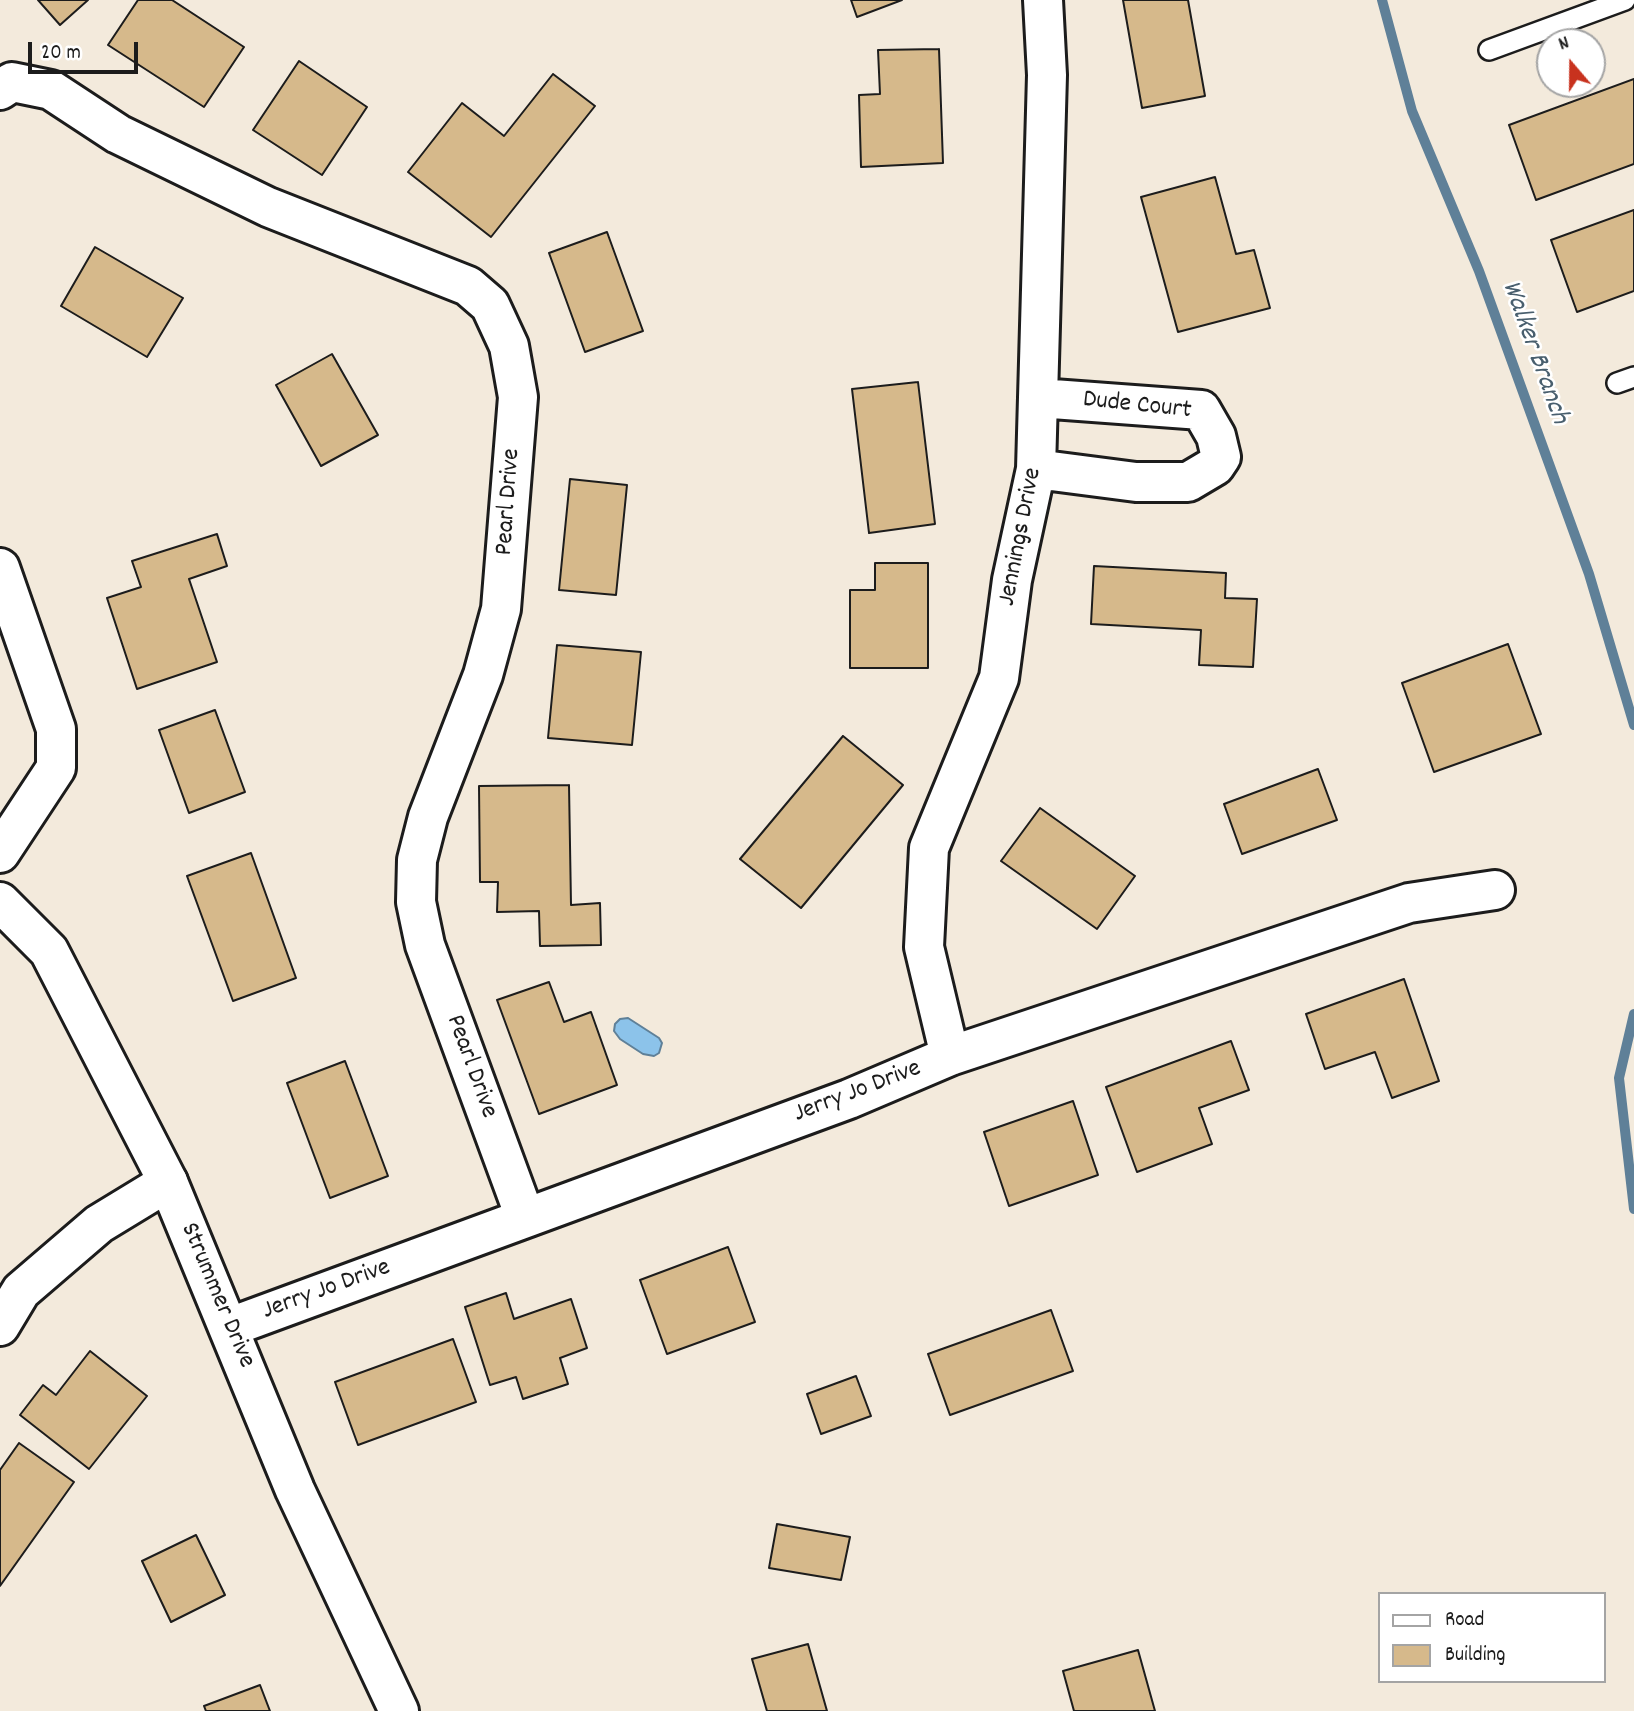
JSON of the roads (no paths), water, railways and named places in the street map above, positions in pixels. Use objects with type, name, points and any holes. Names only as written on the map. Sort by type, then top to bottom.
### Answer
[{"type":"street","name":"Jennings Drive","points":[[950,1056],[924,947],[929,848],[999,678],[1012,580],[1036,469],[1047,75],[1043,0]]},
{"type":"street","name":"Pearl Drive","points":[[0,90],[12,82],[51,90],[118,134],[268,207],[468,286],[490,305],[509,346],[518,397],[501,610],[483,675],[428,817],[417,860],[416,902],[425,945],[525,1217]]},
{"type":"street","name":"Dude Court","points":[[1036,469],[1136,482],[1188,482],[1215,466],[1221,457],[1216,436],[1201,410],[1039,398]]},
{"type":"street","points":[[0,568],[56,729],[55,768],[0,853]]},
{"type":"street","name":"Jerry Jo Drive","points":[[230,1327],[849,1099],[950,1056],[1409,903],[1495,890]]},
{"type":"street","name":"Strummer Drive","points":[[0,902],[49,951],[168,1182],[295,1490],[399,1711]]},
{"type":"street","points":[[0,1326],[21,1291],[99,1224],[168,1182]]},
{"type":"lane","points":[[1489,50],[1625,0]]},
{"type":"water","points":[[628,1018],[659,1038],[662,1043],[659,1053],[654,1056],[643,1054],[620,1039],[614,1031],[615,1024],[620,1019]]},
{"type":"waterway","name":"Walker Branch","points":[[1382,0],[1412,111],[1479,271],[1589,574],[1634,725]]},
{"type":"waterway","name":"Walker Branch","points":[[1634,1014],[1619,1078],[1634,1209]]}]
